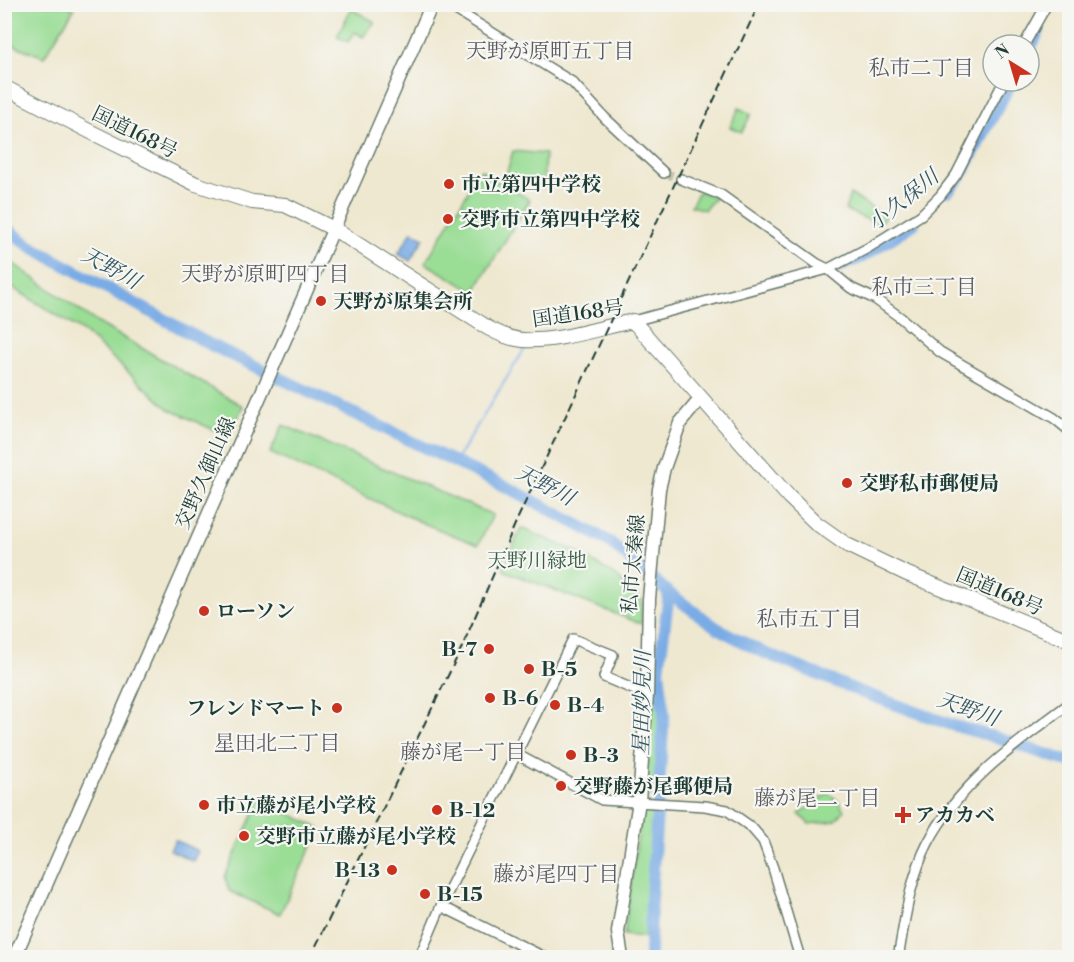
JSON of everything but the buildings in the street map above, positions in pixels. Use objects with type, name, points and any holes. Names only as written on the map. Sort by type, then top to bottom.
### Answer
[{"type":"highway","name":"国道168号","points":[[4,87],[196,184],[244,200],[285,205],[334,229],[488,328],[505,336],[523,340],[549,339],[633,321],[731,432],[816,523],[847,545],[905,573],[1070,642]]},
{"type":"main road","name":"交野久御山線","points":[[14,957],[432,4]]},
{"type":"main road","name":"私市太秦線","points":[[622,957],[618,932],[639,801],[647,695],[648,598],[659,489],[680,423],[701,398]]},
{"type":"street","points":[[446,4],[572,82],[605,118],[663,173]]},
{"type":"street","points":[[1031,33],[1047,4]]},
{"type":"street","points":[[633,321],[828,269],[868,248],[921,215],[956,175],[998,93]]},
{"type":"street","points":[[681,179],[721,195],[816,263],[828,269],[851,288],[875,299],[940,352],[1054,418],[1070,431]]},
{"type":"street","points":[[419,957],[441,906],[573,639],[613,655],[604,677],[647,695]]},
{"type":"street","points":[[898,957],[909,896],[927,845],[956,800],[997,759],[1070,703]]},
{"type":"street","points":[[516,754],[602,800],[705,806],[727,810],[751,827],[763,841],[800,957]]},
{"type":"street","points":[[441,906],[546,957]]},
{"type":"green space","points":[[5,4],[65,5],[74,9],[44,57],[13,45],[5,37]]},
{"type":"green space","points":[[351,9],[375,22],[363,37],[355,32],[348,42],[337,37]]},
{"type":"green space","points":[[739,108],[751,114],[742,132],[730,127]]},
{"type":"green space","points":[[513,151],[545,154],[543,188],[506,175]]},
{"type":"green space","points":[[481,170],[530,200],[474,292],[425,263]]},
{"type":"green space","points":[[699,191],[716,197],[704,210],[691,206]]},
{"type":"green space","points":[[850,194],[886,217],[878,224],[845,210]]},
{"type":"green space","points":[[4,257],[98,323],[243,406],[229,437],[169,409],[84,332],[5,283]]},
{"type":"green space","name":"天野川緑地","points":[[283,425],[493,515],[478,545],[423,523],[270,453]]},
{"type":"green space","name":"天野川緑地","points":[[521,528],[575,551],[615,575],[642,600],[641,624],[503,570]]},
{"type":"green space","points":[[656,666],[662,713],[655,795],[643,794],[651,674]]},
{"type":"green space","points":[[829,793],[839,802],[844,811],[835,821],[809,824],[799,814]]},
{"type":"green space","points":[[260,800],[320,828],[280,914],[229,891],[225,876]]},
{"type":"green space","points":[[642,809],[656,809],[645,937],[624,935]]},
{"type":"water","points":[[412,231],[424,238],[410,261],[398,254]]},
{"type":"water","points":[[175,840],[198,851],[193,861],[170,850]]},
{"type":"waterway","name":"小久保川","points":[[948,191],[961,176],[1006,93]]},
{"type":"waterway","name":"小久保川","points":[[838,267],[862,257],[914,224]]},
{"type":"waterway","name":"天野川","points":[[4,226],[30,246],[211,345],[513,490],[610,542],[669,593],[717,628],[762,652],[861,692],[952,725],[1070,762]]},
{"type":"waterway","name":"小久保川","points":[[455,462],[527,345]]},
{"type":"waterway","name":"星田妙見川","points":[[650,958],[651,898],[664,715],[659,670],[669,593]]},
{"type":"tunnel","points":[[664,173],[681,179]]},
{"type":"railway","points":[[310,958],[462,647],[516,522],[759,4]]},
{"type":"place","name":"市立第四中学校","points":[[449,184]]},
{"type":"place","name":"交野市立第四中学校","points":[[448,219]]},
{"type":"place","name":"天野が原集会所","points":[[321,301]]},
{"type":"place","name":"交野私市郵便局","points":[[847,483]]},
{"type":"place","name":"ローソン","points":[[204,611]]},
{"type":"place","name":"B-7","points":[[489,649]]},
{"type":"place","name":"B-5","points":[[529,669]]},
{"type":"place","name":"B-6","points":[[490,698]]},
{"type":"place","name":"B-4","points":[[555,705]]},
{"type":"place","name":"フレンドマート","points":[[337,708]]},
{"type":"place","name":"B-3","points":[[571,755]]},
{"type":"place","name":"交野藤が尾郵便局","points":[[561,786]]},
{"type":"place","name":"市立藤が尾小学校","points":[[204,805]]},
{"type":"place","name":"B-12","points":[[437,810]]},
{"type":"place","name":"アカカベ","points":[[903,815]]},
{"type":"place","name":"交野市立藤が尾小学校","points":[[244,836]]},
{"type":"place","name":"B-13","points":[[392,870]]},
{"type":"place","name":"B-15","points":[[425,894]]},
{"type":"district","name":"天野が原町五丁目","points":[[550,51]]},
{"type":"district","name":"私市二丁目","points":[[921,68]]},
{"type":"district","name":"天野が原町四丁目","points":[[265,274]]},
{"type":"district","name":"私市三丁目","points":[[924,287]]},
{"type":"district","name":"私市五丁目","points":[[809,619]]},
{"type":"district","name":"星田北二丁目","points":[[277,743]]},
{"type":"district","name":"藤が尾一丁目","points":[[463,752]]},
{"type":"district","name":"藤が尾二丁目","points":[[817,798]]},
{"type":"district","name":"藤が尾四丁目","points":[[556,874]]}]
